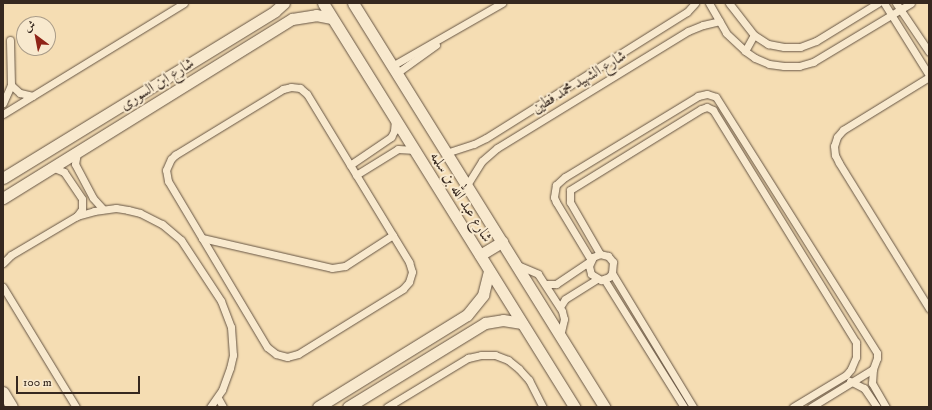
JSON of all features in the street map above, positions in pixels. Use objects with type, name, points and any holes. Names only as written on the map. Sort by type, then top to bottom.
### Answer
[{"type":"street","points":[[3,114],[184,3]]},
{"type":"street","name":"شارع ابن السورى","points":[[3,178],[275,11],[284,3]]},
{"type":"street","name":"شارع عبد الله بن سلمه","points":[[323,3],[574,407]]},
{"type":"street","name":"شارع عبد الله بن سلمه","points":[[353,3],[604,407]]},
{"type":"street","points":[[394,70],[420,58],[442,39],[502,3]]},
{"type":"street","name":"شارع الشهيد محمد فطين","points":[[446,153],[474,144],[486,138],[687,12],[695,3]]},
{"type":"street","points":[[709,3],[726,33],[745,51],[762,61],[784,66],[799,66],[814,62],[911,3]]},
{"type":"street","points":[[728,3],[754,35],[768,44],[784,47],[800,46],[816,41],[878,3]]},
{"type":"street","points":[[884,3],[929,76],[843,130],[837,137],[834,146],[835,155],[929,308]]},
{"type":"street","points":[[896,3],[929,52]]},
{"type":"street","name":"شارع ابن السورى","points":[[3,198],[292,19],[312,15],[332,18]]},
{"type":"street","name":"شارع الشهيد محمد فطين","points":[[467,185],[482,161],[497,148],[688,31],[703,25],[720,21]]},
{"type":"street","points":[[745,51],[754,35]]},
{"type":"street","points":[[3,103],[11,84],[10,40]]},
{"type":"street","points":[[173,74],[181,87]]},
{"type":"street","points":[[11,84],[20,93],[33,96]]},
{"type":"street","points":[[286,88],[300,88],[307,94],[350,165],[411,267],[411,277],[406,286],[298,354],[287,357],[276,354],[267,347],[168,181],[166,176],[168,164],[175,155],[286,88]]},
{"type":"street","points":[[693,407],[684,402],[601,279],[589,270],[590,261],[556,202],[555,191],[560,181],[702,94],[707,94],[716,97],[875,347],[877,358],[873,369],[872,383],[886,407]]},
{"type":"street","points":[[684,402],[612,273],[613,262],[608,256],[600,254],[570,202],[568,194],[572,187],[701,109],[707,107],[713,110],[856,342],[856,356],[854,363],[846,375],[793,407]]},
{"type":"street","points":[[350,165],[391,137],[396,125],[395,118]]},
{"type":"street","points":[[639,132],[646,142]]},
{"type":"street","points":[[620,143],[627,154]]},
{"type":"street","points":[[356,175],[398,149],[415,150]]},
{"type":"street","points":[[77,151],[75,164],[93,198],[103,209]]},
{"type":"street","points":[[28,163],[36,177]]},
{"type":"street","points":[[52,167],[64,172],[82,199],[82,209],[77,216]]},
{"type":"street","points":[[3,263],[11,255],[77,216],[103,209],[116,208],[140,212],[162,224],[180,240],[221,302],[231,327],[233,355],[230,368],[218,398],[210,407]]},
{"type":"street","points":[[202,238],[332,268],[345,266],[393,235]]},
{"type":"street","points":[[480,255],[502,242]]},
{"type":"street","points":[[799,248],[808,242]]},
{"type":"street","points":[[546,284],[556,284],[600,254]]},
{"type":"street","points":[[515,264],[538,274],[546,284],[560,307],[564,319],[560,337]]},
{"type":"street","points":[[318,407],[467,315],[483,295],[490,271]]},
{"type":"street","points":[[560,307],[565,299],[612,273]]},
{"type":"street","points":[[3,287],[76,407]]},
{"type":"street","points":[[348,407],[485,323],[503,320],[522,323]]},
{"type":"street","points":[[386,407],[468,358],[481,354],[495,355],[508,360],[519,369],[529,380],[543,407]]},
{"type":"street","points":[[811,407],[873,369]]},
{"type":"street","points":[[846,375],[851,382],[864,388],[877,407]]},
{"type":"street","points":[[3,392],[12,407]]},
{"type":"street","points":[[218,398],[223,407]]}]
